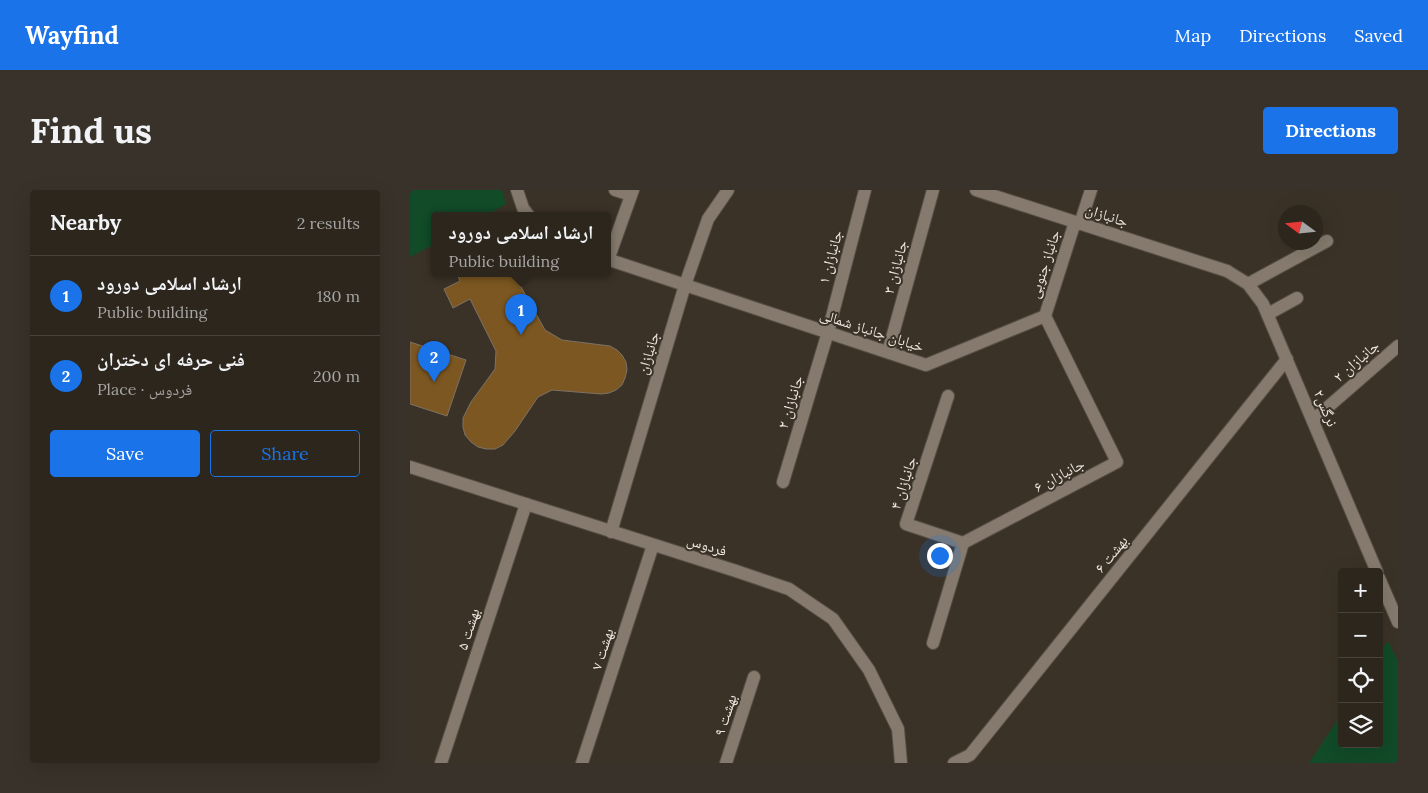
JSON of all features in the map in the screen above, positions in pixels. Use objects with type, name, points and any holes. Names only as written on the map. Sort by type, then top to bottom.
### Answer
[{"type":"street","points":[[517,190],[526,212]]},
{"type":"street","points":[[611,251],[632,192],[615,190]]},
{"type":"street","name":"جانبازان","points":[[611,532],[685,285],[708,219],[728,190]]},
{"type":"street","name":"جانبازان ۱","points":[[828,332],[865,190]]},
{"type":"street","name":"جانبازان ۳","points":[[888,352],[933,190]]},
{"type":"street","name":"جانبازان","points":[[976,190],[1006,194],[1077,223],[1227,272]]},
{"type":"street","name":"جانباز جنوبی","points":[[1045,316],[1077,223],[1091,190]]},
{"type":"street","points":[[1248,284],[1327,241]]},
{"type":"street","points":[[611,260],[685,285]]},
{"type":"street","name":"نرگس۲","points":[[1227,272],[1248,284],[1263,304],[1375,568]]},
{"type":"street","name":"خیابان جانباز شمالی","points":[[685,285],[926,365],[1045,316]]},
{"type":"street","points":[[1268,314],[1297,298]]},
{"type":"street","name":"جانبازان ۶","points":[[963,543],[1117,462],[1045,316]]},
{"type":"street","name":"جانبازان ۲","points":[[783,482],[828,332]]},
{"type":"street","name":"جانبازان ۲","points":[[1313,420],[1398,346]]},
{"type":"street","name":"بهشت ۶","points":[[954,763],[970,755],[1287,359]]},
{"type":"street","name":"جانبازان ۴","points":[[948,396],[906,524],[963,543]]},
{"type":"street","name":"فردوس","points":[[410,467],[736,571],[789,590],[833,619],[870,670],[898,729],[901,763]]},
{"type":"street","name":"بهشت ۵","points":[[441,763],[526,504]]},
{"type":"street","points":[[932,643],[963,543]]},
{"type":"street","name":"بهشت ۷","points":[[582,763],[652,545]]},
{"type":"street","points":[[1383,586],[1396,612]]},
{"type":"street","name":"بهشت ۹","points":[[726,763],[754,677]]},
{"type":"green space","points":[[410,190],[502,190],[506,204],[492,212],[431,212],[431,246],[410,257]]},
{"type":"green space","points":[[1388,641],[1398,661],[1398,763],[1309,763],[1338,719],[1338,748],[1383,748],[1383,648]]},
{"type":"building","points":[[458,277],[518,277],[516,278],[545,330],[562,340],[610,346],[622,355],[626,362],[627,370],[622,385],[609,393],[601,394],[552,390],[538,397],[503,445],[495,449],[478,447],[465,435],[463,418],[471,402],[495,369],[496,351],[470,299],[453,308],[444,289],[460,281]]},
{"type":"building","points":[[410,342],[466,360],[447,416],[410,404]]},
{"type":"place","name":"ارشاد اسلامی دورود","points":[[521,335]]},
{"type":"place","name":"فنی حرفه ای دختران","points":[[434,382]]}]
